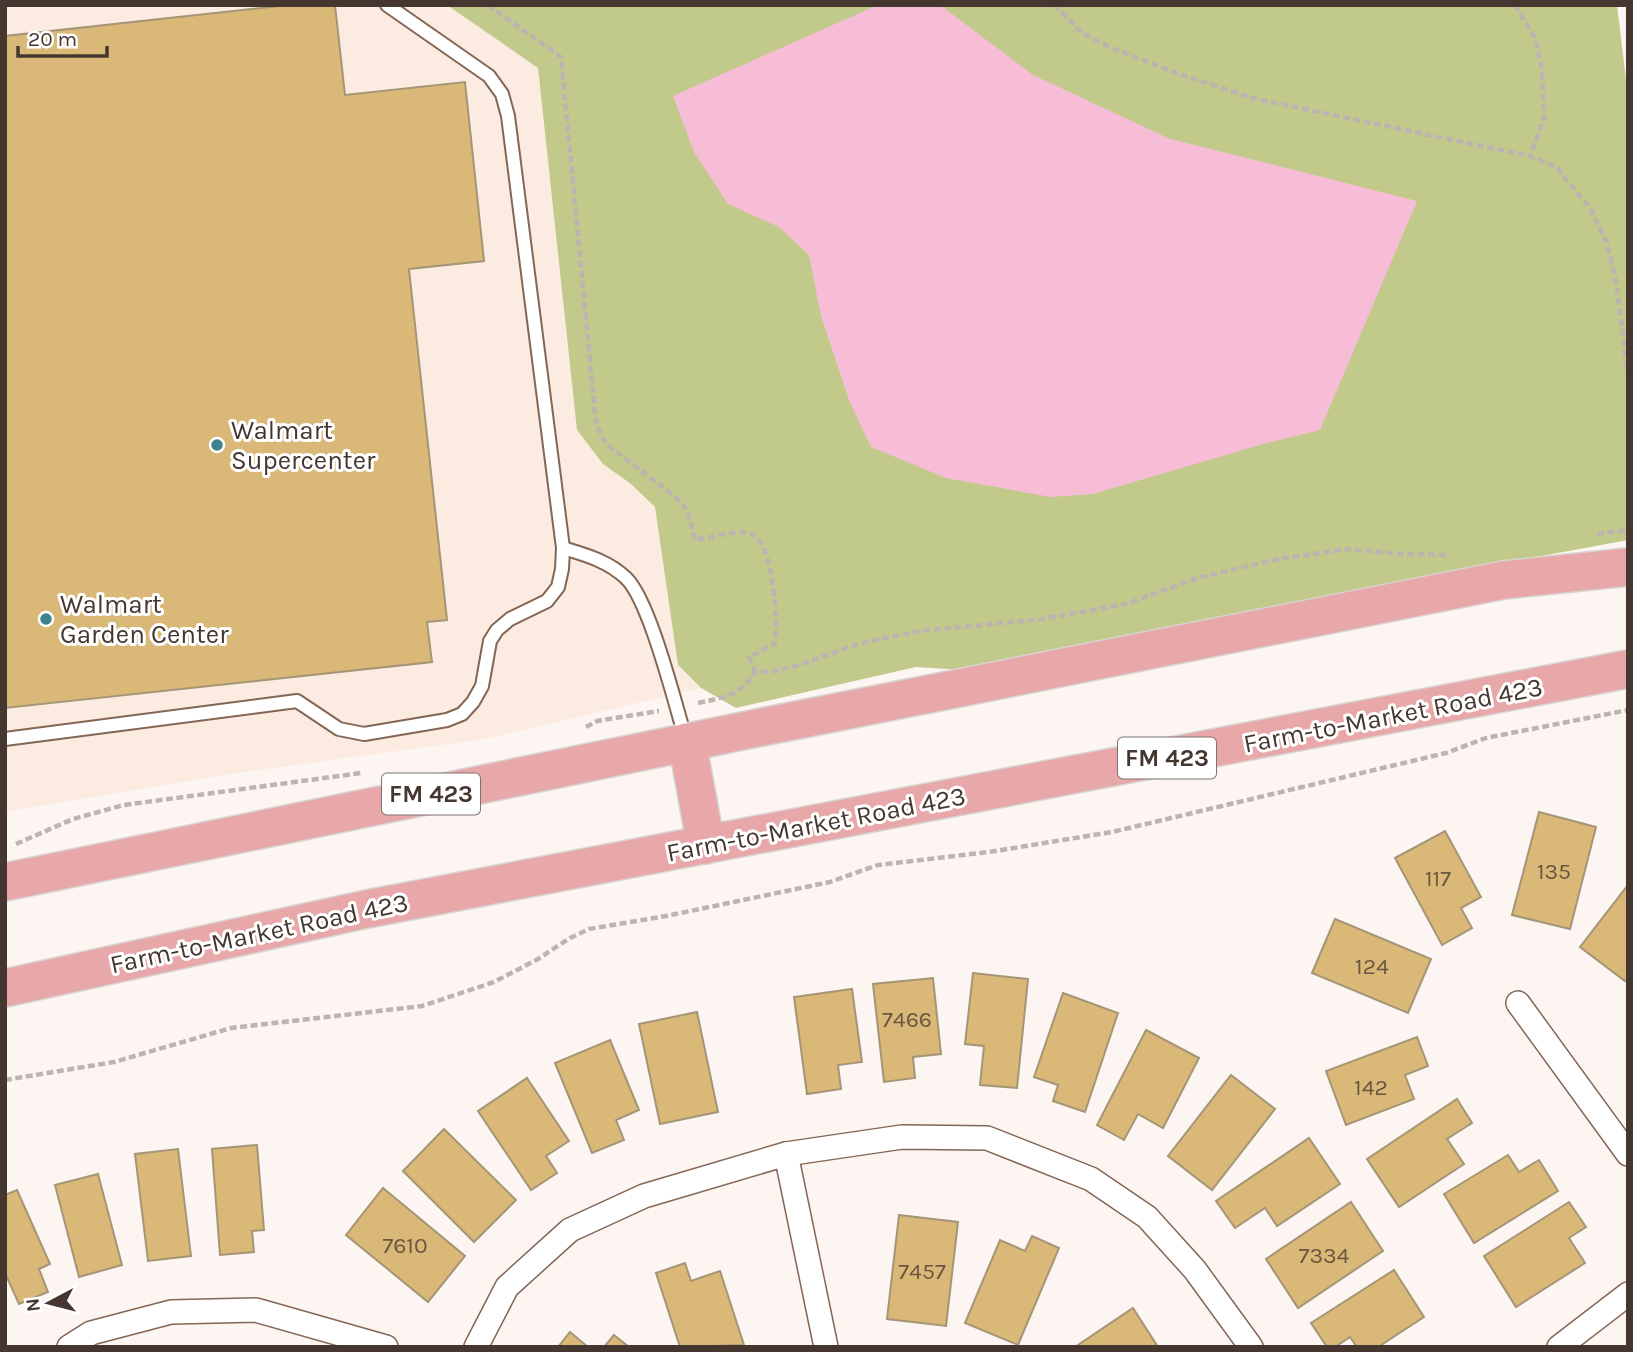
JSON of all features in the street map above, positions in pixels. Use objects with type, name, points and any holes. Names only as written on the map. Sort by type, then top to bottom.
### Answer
[{"type":"main road","name":"FM 423","points":[[5,882],[682,725],[1504,580],[1628,567]]},
{"type":"main road","name":"Farm-to-Market Road 423","points":[[5,988],[368,909],[1628,669]]},
{"type":"main road","points":[[682,725],[706,845]]},
{"type":"street","points":[[1518,1003],[1628,1154]]},
{"type":"street","points":[[476,1347],[507,1287],[570,1230],[644,1196],[786,1154],[902,1137],[987,1138],[1091,1179],[1147,1217],[1195,1269],[1251,1347]]},
{"type":"street","points":[[786,1154],[826,1347]]},
{"type":"street","points":[[1559,1347],[1628,1294]]},
{"type":"street","points":[[69,1347],[91,1333],[171,1312],[256,1310],[386,1347]]},
{"type":"lane","points":[[5,739],[297,701],[339,729],[364,734],[447,720],[462,714],[482,686],[487,652],[497,630],[510,619],[547,601],[558,587],[563,548],[508,116],[502,94],[489,76],[387,5]]},
{"type":"lane","points":[[563,548],[604,561],[627,579],[647,618],[682,725]]},
{"type":"path","points":[[488,5],[561,57],[596,424],[606,444],[682,502],[695,540],[747,532],[757,536],[764,548],[772,579],[776,634],[775,644],[749,657],[755,672]]},
{"type":"path","points":[[1054,5],[1082,33],[1179,74],[1243,94],[1530,156],[1556,167],[1590,208],[1608,243],[1616,281],[1628,375]]},
{"type":"path","points":[[1514,5],[1535,38],[1542,70],[1544,119],[1530,156]]},
{"type":"path","points":[[1587,536],[1628,530]]},
{"type":"path","points":[[755,672],[800,665],[861,643],[919,632],[1036,621],[1126,604],[1198,578],[1273,559],[1347,549],[1402,554],[1463,553]]},
{"type":"path","points":[[576,732],[597,721],[682,725],[732,695],[750,681],[755,672]]},
{"type":"path","points":[[5,1080],[114,1062],[231,1028],[422,1006],[494,982],[538,959],[570,937],[589,929],[830,882],[878,865],[989,852],[1112,832],[1434,756],[1486,738],[1628,710]]},
{"type":"path","points":[[5,849],[73,819],[124,805],[344,773],[371,772]]},
{"type":"shaded area","name":"Walmart Supercenter","points":[[5,5],[447,5],[538,68],[577,430],[603,464],[631,484],[655,507],[678,665],[701,688],[485,739],[237,773],[5,812]]},
{"type":"shaded area","points":[[878,5],[940,5],[1033,75],[1170,139],[1417,201],[1320,430],[1093,494],[1051,497],[946,478],[871,447],[849,400],[821,316],[809,255],[779,227],[728,204],[694,152],[673,96]]},
{"type":"green space","points":[[447,5],[1617,5],[1628,96],[1628,540],[1374,587],[963,670],[916,667],[736,708],[701,688],[678,665],[655,507],[631,484],[603,464],[577,430],[538,68]]},
{"type":"building","name":"Walmart Supercenter","points":[[289,5],[335,5],[345,95],[465,82],[484,261],[409,269],[447,620],[427,622],[432,662],[5,708],[5,36]]},
{"type":"building","points":[[1539,812],[1596,827],[1570,929],[1512,915]]},
{"type":"building","points":[[1445,831],[1481,897],[1461,908],[1472,928],[1442,945],[1395,858]]},
{"type":"building","points":[[1628,885],[1628,977],[1625,981],[1580,947]]},
{"type":"building","points":[[1335,919],[1431,959],[1408,1013],[1312,973]]},
{"type":"building","points":[[973,973],[1028,979],[1017,1088],[980,1085],[984,1046],[965,1044]]},
{"type":"building","points":[[933,978],[941,1054],[913,1057],[915,1078],[884,1082],[873,984]]},
{"type":"building","points":[[852,989],[862,1062],[838,1065],[841,1089],[807,1094],[794,997]]},
{"type":"building","points":[[1063,993],[1118,1013],[1085,1112],[1053,1101],[1058,1085],[1034,1077]]},
{"type":"building","points":[[697,1012],[718,1112],[660,1124],[639,1024]]},
{"type":"building","points":[[1146,1030],[1199,1058],[1163,1128],[1138,1114],[1124,1140],[1097,1125]]},
{"type":"building","points":[[1417,1037],[1428,1066],[1405,1075],[1414,1099],[1346,1125],[1326,1071]]},
{"type":"building","points":[[610,1040],[639,1110],[616,1120],[624,1140],[592,1153],[555,1063]]},
{"type":"building","points":[[1231,1075],[1275,1109],[1212,1190],[1168,1156]]},
{"type":"building","points":[[527,1078],[569,1141],[546,1156],[557,1173],[531,1190],[478,1111]]},
{"type":"building","points":[[1457,1099],[1472,1123],[1447,1139],[1464,1164],[1399,1207],[1367,1159]]},
{"type":"building","points":[[444,1129],[516,1200],[474,1242],[403,1171]]},
{"type":"building","points":[[1309,1138],[1340,1184],[1277,1226],[1265,1208],[1235,1228],[1216,1201]]},
{"type":"building","points":[[257,1145],[264,1230],[252,1231],[254,1252],[220,1255],[212,1149]]},
{"type":"building","points":[[178,1149],[191,1256],[148,1261],[135,1154]]},
{"type":"building","points":[[1508,1155],[1519,1172],[1539,1160],[1558,1191],[1474,1243],[1444,1194]]},
{"type":"building","points":[[98,1174],[122,1265],[79,1277],[55,1185]]},
{"type":"building","points":[[383,1188],[465,1256],[428,1302],[346,1235]]},
{"type":"building","points":[[17,1190],[50,1264],[39,1269],[48,1292],[19,1304],[5,1273],[5,1195]]},
{"type":"building","points":[[1351,1202],[1383,1251],[1298,1308],[1266,1259]]},
{"type":"building","points":[[1569,1202],[1586,1227],[1569,1238],[1585,1263],[1516,1307],[1484,1256]]},
{"type":"building","points":[[899,1215],[958,1222],[946,1326],[887,1319]]},
{"type":"building","points":[[1032,1236],[1059,1248],[1018,1345],[965,1323],[1000,1240],[1025,1251]]},
{"type":"building","points":[[685,1263],[691,1281],[720,1271],[744,1345],[680,1347],[656,1273]]},
{"type":"building","points":[[1394,1270],[1424,1317],[1378,1347],[1357,1347],[1350,1337],[1335,1347],[1327,1347],[1311,1323]]},
{"type":"building","points":[[1133,1308],[1158,1347],[1075,1347]]},
{"type":"building","points":[[570,1332],[588,1347],[558,1347]]},
{"type":"building","points":[[614,1335],[629,1347],[604,1347]]},
{"type":"place","name":"Walmart Supercenter","points":[[217,445]]},
{"type":"place","name":"Walmart Garden Center","points":[[46,619]]}]
